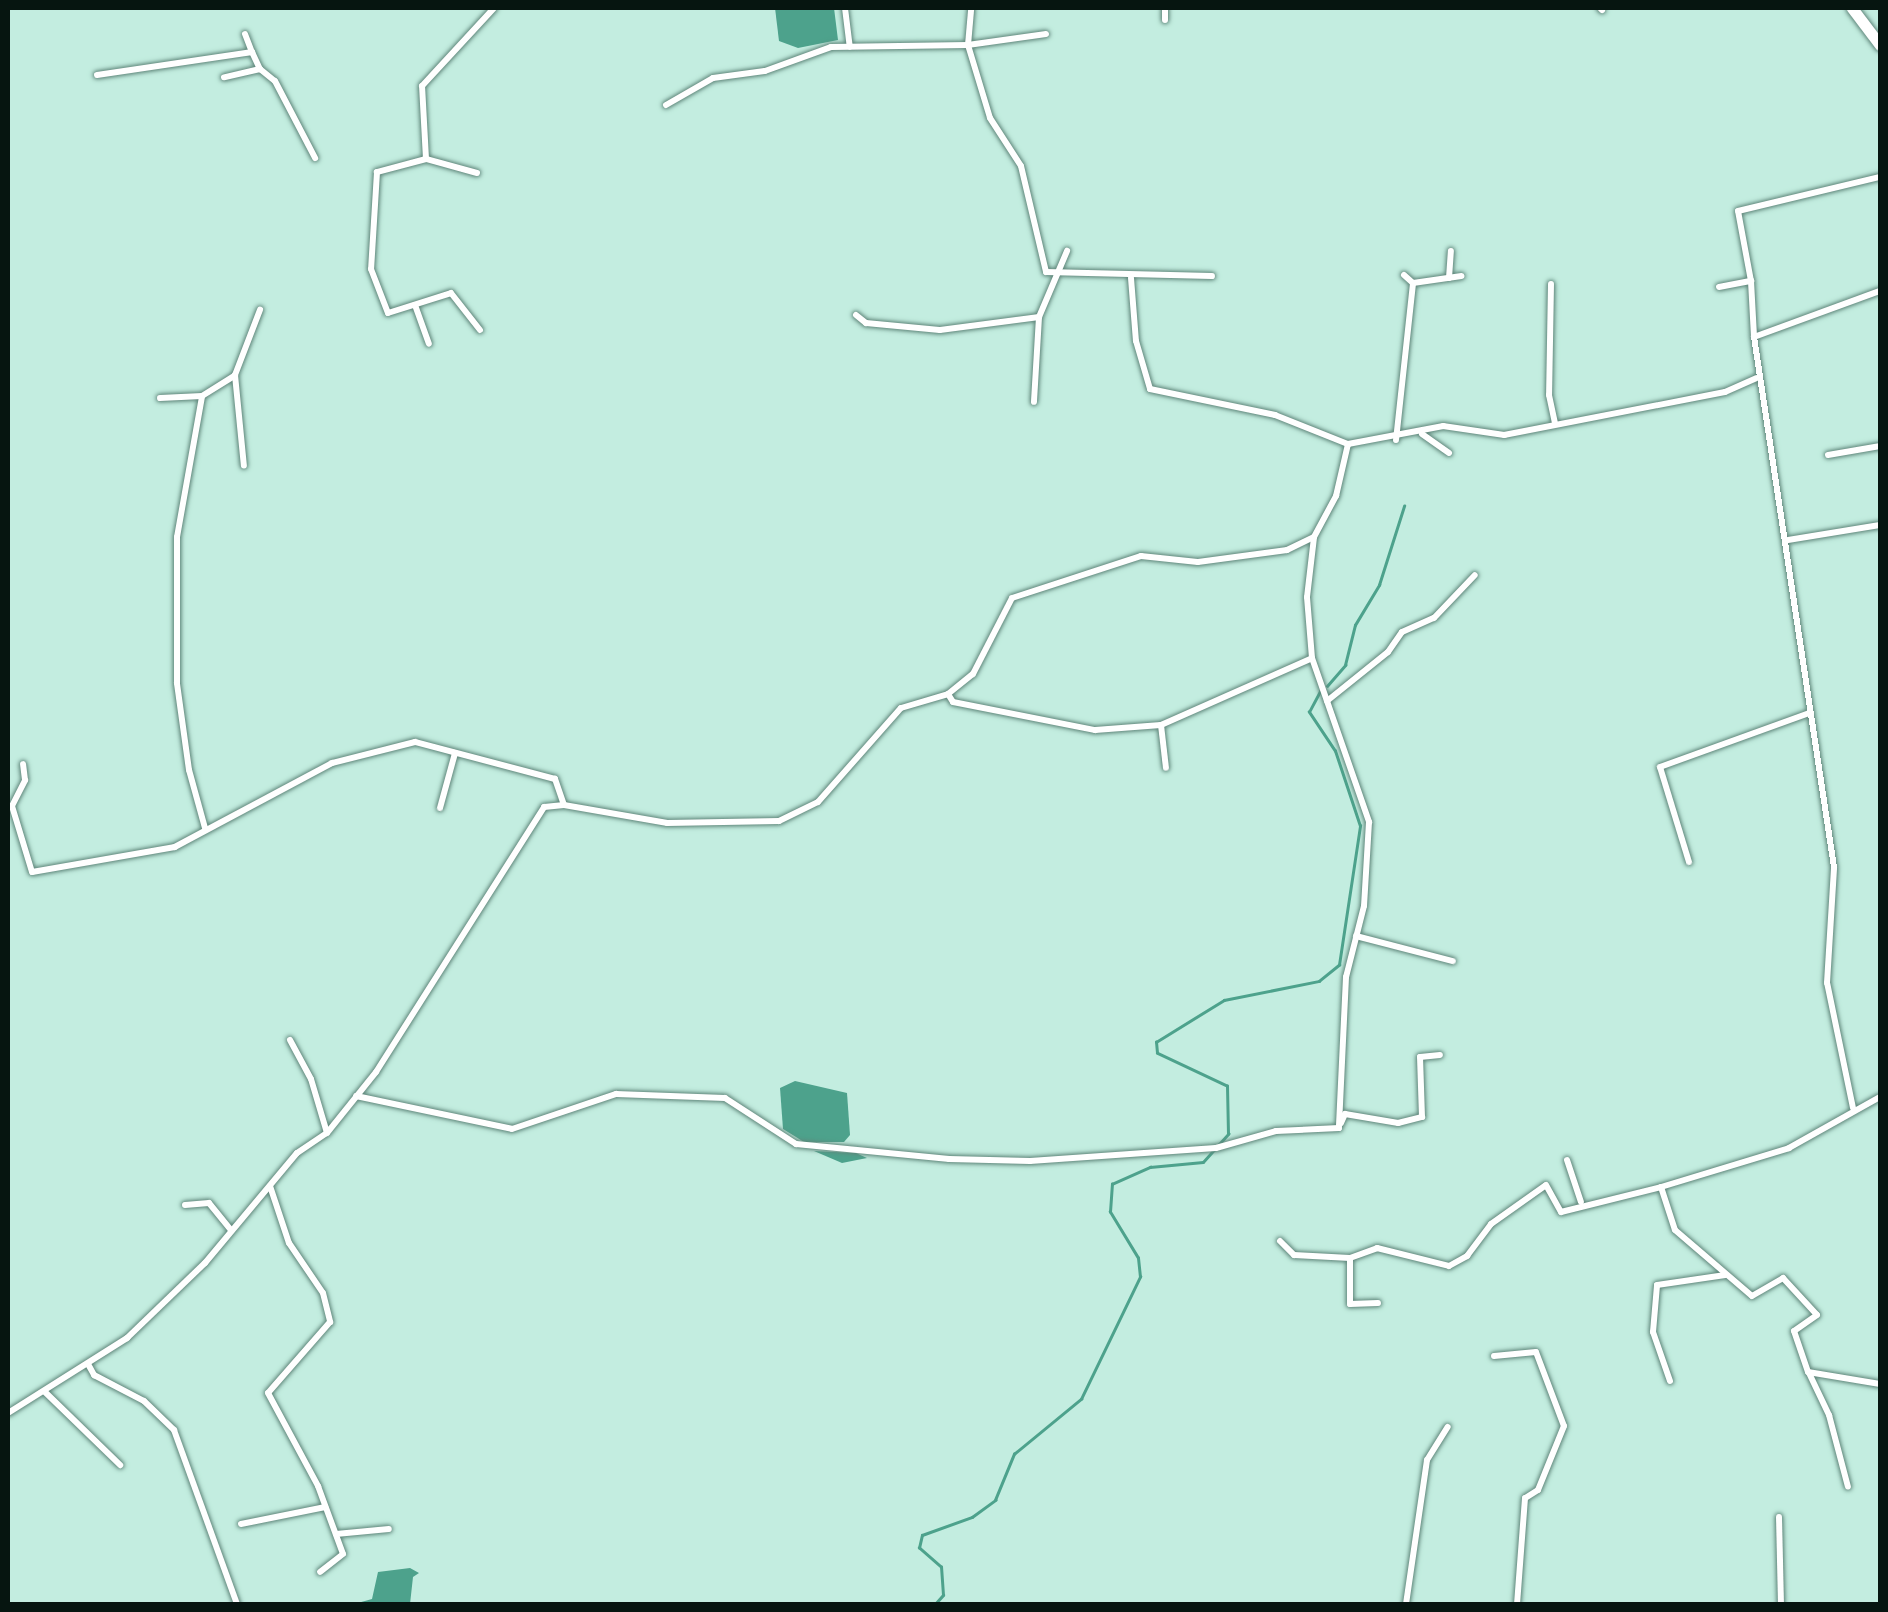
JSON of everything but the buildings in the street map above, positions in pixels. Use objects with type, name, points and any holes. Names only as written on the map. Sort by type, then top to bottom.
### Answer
[{"type":"highway","points":[[1852,8],[1875,26],[1880,45]]},
{"type":"street","points":[[426,159],[422,86],[494,8]]},
{"type":"street","points":[[844,8],[850,47]]},
{"type":"street","points":[[971,8],[968,45],[990,118],[1021,166],[1046,272],[1131,278],[1212,276]]},
{"type":"street","points":[[1164,20],[1165,8]]},
{"type":"street","points":[[245,34],[260,69],[275,81],[315,158]]},
{"type":"street","points":[[666,105],[714,78],[765,72],[831,47],[968,45],[1046,34]]},
{"type":"street","points":[[97,75],[252,52]]},
{"type":"street","points":[[224,77],[260,69]]},
{"type":"street","points":[[477,173],[426,159],[377,172],[371,269],[388,313],[451,293],[480,330]]},
{"type":"street","points":[[1853,1108],[1828,983],[1834,867],[1809,713],[1788,540],[1756,378],[1751,281],[1738,211],[1880,177]]},
{"type":"street","points":[[1449,278],[1452,251]]},
{"type":"street","points":[[1034,402],[1039,317],[1061,276],[1067,252]]},
{"type":"street","points":[[1404,275],[1412,283]]},
{"type":"street","points":[[1412,283],[1461,276]]},
{"type":"street","points":[[1131,278],[1136,342],[1150,389],[1275,415],[1348,444],[1396,440],[1443,426],[1504,435],[1725,392],[1756,378]]},
{"type":"street","points":[[1719,286],[1751,281]]},
{"type":"street","points":[[1396,440],[1412,283]]},
{"type":"street","points":[[1551,284],[1549,396],[1555,423]]},
{"type":"street","points":[[1754,337],[1880,291]]},
{"type":"street","points":[[415,305],[429,344]]},
{"type":"street","points":[[244,466],[235,375],[260,310]]},
{"type":"street","points":[[856,315],[866,323],[940,330],[1039,317]]},
{"type":"street","points":[[160,398],[202,396],[235,375]]},
{"type":"street","points":[[202,396],[176,537],[177,647],[188,770],[205,828]]},
{"type":"street","points":[[1420,433],[1449,453]]},
{"type":"street","points":[[1338,1128],[1346,976],[1356,936],[1369,822],[1312,658],[1306,597],[1314,537],[1336,496],[1348,444]]},
{"type":"street","points":[[1828,455],[1880,446]]},
{"type":"street","points":[[1788,540],[1880,524]]},
{"type":"street","points":[[8,1414],[127,1338],[232,1231],[297,1153],[327,1132],[356,1096],[544,806],[564,805],[667,823],[779,820],[818,802],[901,708],[948,694],[972,674],[995,620],[1012,598],[1140,556],[1198,562],[1287,550],[1314,537]]},
{"type":"street","points":[[1327,701],[1388,652],[1402,632],[1434,618],[1475,575]]},
{"type":"street","points":[[948,694],[953,702],[1096,730],[1162,725],[1312,658]]},
{"type":"street","points":[[1689,862],[1660,768],[1780,718],[1809,713]]},
{"type":"street","points":[[1162,725],[1166,768]]},
{"type":"street","points":[[23,764],[25,780],[12,806],[32,872],[176,847],[332,763],[415,742],[554,779],[564,805]]},
{"type":"street","points":[[440,808],[455,753]]},
{"type":"street","points":[[1356,936],[1453,960]]},
{"type":"street","points":[[290,1040],[312,1079],[327,1132]]},
{"type":"street","points":[[1338,1128],[1345,1114],[1398,1123],[1422,1117],[1420,1057],[1440,1055]]},
{"type":"street","points":[[356,1096],[512,1129],[616,1094],[725,1098],[796,1144],[949,1159],[1030,1161],[1216,1148],[1276,1131],[1338,1128]]},
{"type":"street","points":[[1280,1240],[1294,1255],[1350,1258],[1378,1248],[1449,1266],[1467,1256],[1491,1224],[1546,1184],[1561,1212],[1581,1202],[1661,1187],[1789,1148],[1853,1108],[1880,1097]]},
{"type":"street","points":[[1567,1160],[1581,1202]]},
{"type":"street","points":[[270,1186],[288,1243],[322,1293],[330,1322],[268,1393],[326,1507],[342,1554],[320,1572]]},
{"type":"street","points":[[1661,1187],[1675,1230],[1752,1296],[1783,1278],[1818,1315],[1794,1331],[1829,1415],[1848,1487]]},
{"type":"street","points":[[186,1205],[209,1203],[232,1231]]},
{"type":"street","points":[[1350,1258],[1350,1304],[1378,1303]]},
{"type":"street","points":[[1670,1381],[1653,1332],[1656,1285],[1727,1275]]},
{"type":"street","points":[[1494,1356],[1536,1352],[1564,1426],[1538,1490],[1525,1498],[1517,1604]]},
{"type":"street","points":[[88,1364],[94,1375],[144,1401],[174,1430],[237,1604]]},
{"type":"street","points":[[1808,1372],[1880,1384]]},
{"type":"street","points":[[45,1392],[120,1465]]},
{"type":"street","points":[[1406,1604],[1427,1460],[1448,1427]]},
{"type":"street","points":[[240,1524],[326,1507]]},
{"type":"street","points":[[1779,1517],[1781,1604]]},
{"type":"street","points":[[335,1534],[389,1529]]},
{"type":"shaded area","points":[[775,8],[834,8],[838,40],[798,48],[779,41]]},
{"type":"shaded area","points":[[795,1081],[847,1093],[850,1135],[844,1142],[804,1142],[783,1129],[780,1088]]},
{"type":"shaded area","points":[[814,1151],[856,1153],[867,1158],[842,1163]]},
{"type":"shaded area","points":[[410,1568],[419,1573],[413,1577],[410,1604],[354,1604],[372,1599],[378,1572]]},
{"type":"waterway","points":[[1327,686],[1345,665],[1355,625],[1379,585],[1404,506]]},
{"type":"waterway","points":[[935,1604],[943,1595],[941,1567],[919,1548],[922,1535],[972,1517],[995,1500],[1014,1454],[1081,1399],[1140,1277],[1138,1258],[1110,1212],[1112,1184],[1150,1167],[1203,1162],[1228,1134],[1227,1086],[1157,1053],[1156,1042],[1224,1000],[1319,981],[1339,965],[1360,826],[1335,751],[1309,712],[1320,691]]}]
